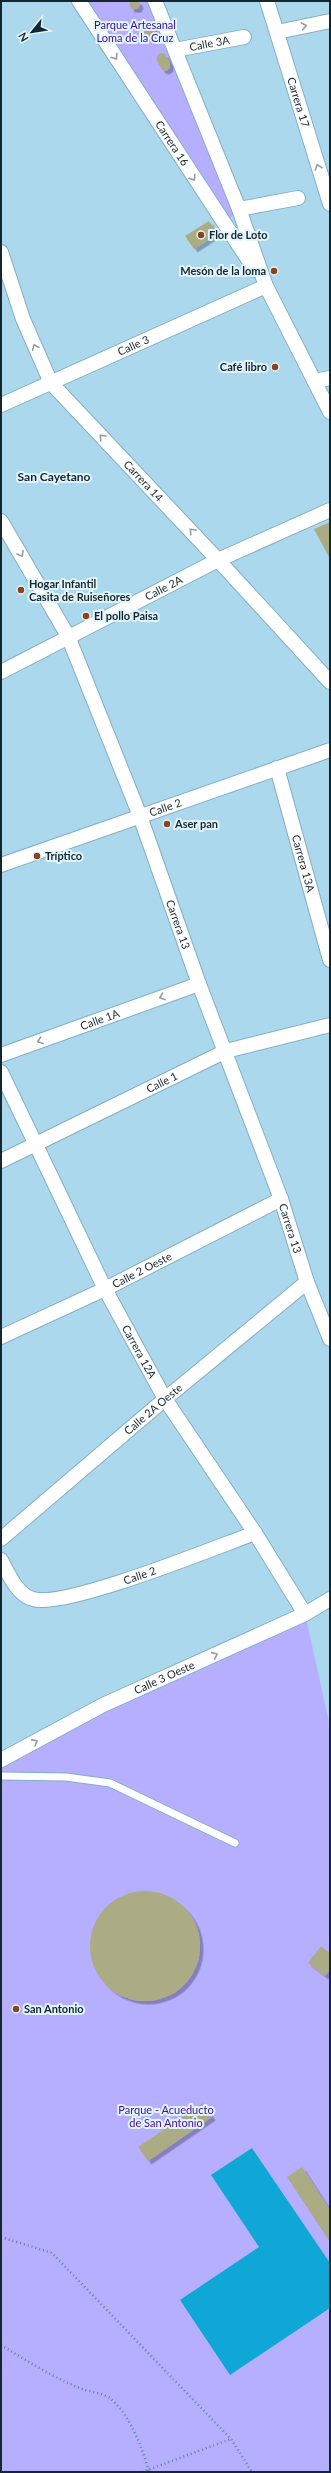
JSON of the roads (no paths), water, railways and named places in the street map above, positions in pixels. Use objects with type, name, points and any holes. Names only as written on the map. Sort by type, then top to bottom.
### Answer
[{"type":"street","name":"Carrera 16","points":[[79,1],[266,286],[330,412]]},
{"type":"street","name":"Carrera 16","points":[[155,1],[239,209],[266,286]]},
{"type":"street","name":"Carrera 17","points":[[267,1],[329,199]]},
{"type":"street","points":[[277,32],[330,21]]},
{"type":"street","name":"Calle 3A","points":[[175,50],[244,37]]},
{"type":"street","points":[[239,209],[298,198]]},
{"type":"street","name":"Carrera 14","points":[[1,252],[23,318],[51,383],[218,560],[330,682]]},
{"type":"street","name":"Calle 3","points":[[1,405],[266,286]]},
{"type":"street","points":[[314,381],[330,378]]},
{"type":"street","name":"Calle 2A","points":[[1,672],[68,636],[218,560],[330,510]]},
{"type":"street","name":"Carrera 13","points":[[1,521],[68,636],[140,816],[199,984],[226,1051],[281,1199],[307,1282],[330,1339]]},
{"type":"street","name":"Calle 2","points":[[1,865],[330,750]]},
{"type":"street","name":"Carrera 13A","points":[[277,768],[330,960]]},
{"type":"street","name":"Calle 1A","points":[[1,1055],[199,984]]},
{"type":"street","name":"Calle 1","points":[[1,1161],[226,1051],[330,1025]]},
{"type":"street","name":"Carrera 12A","points":[[1,1072],[105,1289],[165,1399],[255,1533],[305,1614]]},
{"type":"street","name":"Calle 2 Oeste","points":[[1,1338],[105,1289],[281,1199]]},
{"type":"street","name":"Calle 2A Oeste","points":[[1,1539],[165,1399],[307,1282]]},
{"type":"street","name":"Calle 2","points":[[5,1577],[22,1593],[31,1599],[43,1602],[82,1593],[255,1533]]},
{"type":"street","points":[[1,1560],[5,1577]]},
{"type":"street","name":"Calle 3 Oeste","points":[[1,1760],[103,1705],[305,1614],[330,1599]]},
{"type":"lane","points":[[1,1776],[66,1778],[110,1783],[235,1842]]},
{"type":"water","points":[[252,2148],[330,2263],[330,2308],[230,2375],[180,2300],[259,2247],[211,2175]]},
{"type":"place","name":"Flor de Loto","points":[[201,235]]},
{"type":"place","name":"Mesón de la loma","points":[[274,271]]},
{"type":"place","name":"Café libro","points":[[275,367]]},
{"type":"place","name":"Hogar Infantil Casita de Ruiseñores","points":[[21,590]]},
{"type":"place","name":"El pollo Paisa","points":[[86,616]]},
{"type":"place","name":"Aser pan","points":[[167,824]]},
{"type":"place","name":"Tríptico","points":[[37,856]]},
{"type":"place","name":"San Antonio","points":[[16,2009]]},
{"type":"district","name":"San Cayetano","points":[[54,477]]},
{"type":"park label","name":"Parque Artesanal Loma de la Cruz","points":[[135,31]]},
{"type":"park label","name":"Parque - Acueducto de San Antonio","points":[[166,2116]]}]
